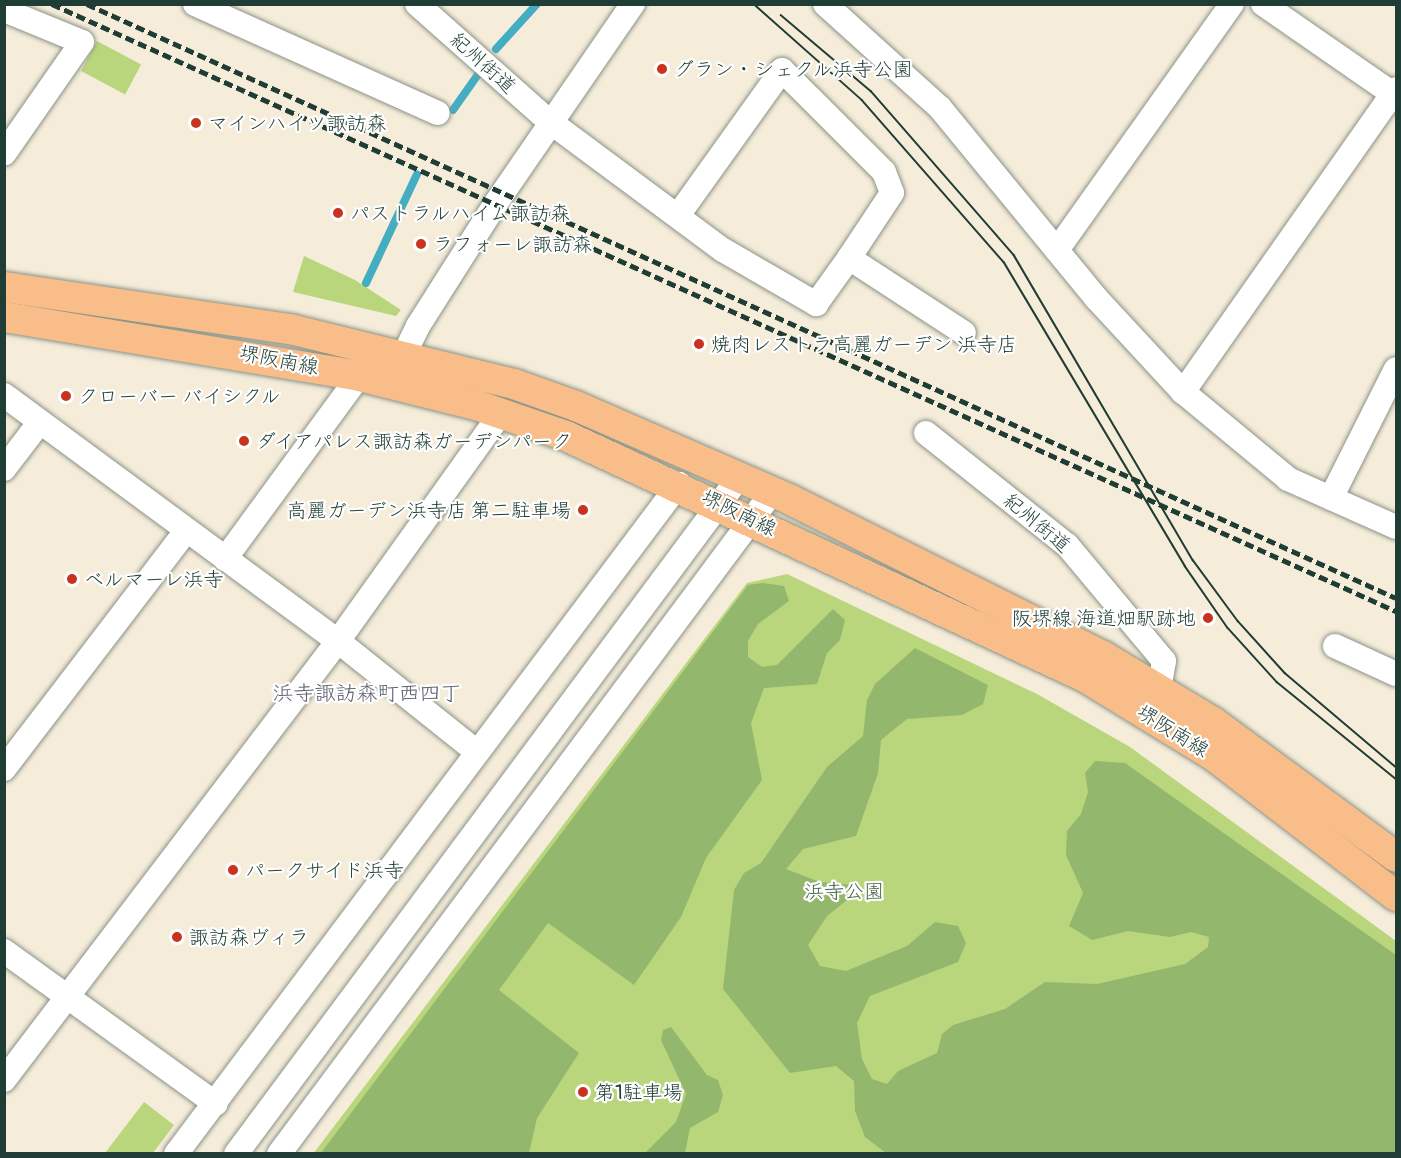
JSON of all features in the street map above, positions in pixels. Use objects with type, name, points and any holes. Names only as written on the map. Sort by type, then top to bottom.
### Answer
[{"type":"main road","name":"堺阪南線","points":[[4,287],[222,316],[396,370],[679,484],[1085,677],[1214,756],[1396,896]]},
{"type":"main road","name":"堺阪南線","points":[[4,317],[359,376],[396,370],[514,384],[772,491],[1159,688],[1268,759],[1396,857]]},
{"type":"street","points":[[195,4],[438,113]]},
{"type":"street","points":[[396,370],[549,122],[633,4]]},
{"type":"street","points":[[825,4],[940,108],[1057,250],[1183,392],[1288,479],[1396,527]]},
{"type":"street","points":[[1057,250],[1232,4]]},
{"type":"street","points":[[1183,392],[1395,93],[1263,4]]},
{"type":"street","points":[[4,10],[82,42],[4,154]]},
{"type":"street","name":"紀州街道","points":[[434,10],[549,122],[679,214],[723,250],[816,304],[849,258]]},
{"type":"street","points":[[679,214],[782,70],[884,172],[892,193],[849,258],[964,333]]},
{"type":"street","points":[[1331,498],[1396,369]]},
{"type":"street","points":[[225,559],[359,376]]},
{"type":"street","points":[[4,395],[338,641],[477,752]]},
{"type":"street","points":[[4,1080],[69,998],[275,718],[338,641],[501,413]]},
{"type":"street","points":[[4,469],[39,423]]},
{"type":"street","name":"紀州街道","points":[[926,433],[1067,545],[1164,662],[1159,688]]},
{"type":"street","points":[[236,1154],[722,505],[740,476]]},
{"type":"street","points":[[176,1154],[216,1104],[679,484]]},
{"type":"street","points":[[279,1154],[755,521],[772,491]]},
{"type":"street","points":[[4,769],[186,531]]},
{"type":"street","points":[[1335,646],[1396,674]]},
{"type":"street","points":[[4,951],[216,1104]]},
{"type":"green space","points":[[97,41],[141,64],[125,94],[81,71]]},
{"type":"green space","points":[[304,256],[355,280],[401,310],[396,316],[293,292]]},
{"type":"green space","name":"浜寺公園","points":[[787,574],[1037,694],[1130,747],[1396,941],[1396,1153],[313,1154],[747,583]]},
{"type":"green space","points":[[763,583],[784,586],[789,601],[758,624],[748,641],[748,657],[762,667],[777,665],[833,609],[845,620],[840,640],[827,653],[817,684],[764,688],[751,723],[762,780],[706,858],[681,917],[634,985],[548,923],[499,990],[579,1053],[537,1118],[529,1153],[321,1153],[748,585]]},
{"type":"green space","points":[[915,648],[988,685],[983,704],[962,715],[907,719],[881,740],[878,773],[856,836],[803,849],[786,869],[820,882],[856,885],[856,893],[827,916],[808,945],[820,966],[846,971],[907,946],[935,922],[958,926],[966,943],[958,962],[870,996],[857,1023],[862,1059],[872,1079],[887,1084],[898,1071],[937,1053],[942,1034],[953,1025],[1005,1009],[1045,982],[1097,984],[1185,964],[1208,947],[1209,937],[1191,932],[1170,937],[1128,931],[1092,940],[1069,926],[1083,893],[1066,855],[1067,831],[1081,814],[1088,792],[1085,773],[1095,761],[1125,763],[1396,955],[1396,1153],[886,1153],[865,1137],[855,1111],[854,1081],[836,1066],[790,1073],[723,989],[734,890],[744,873],[761,863],[827,767],[863,736],[867,700],[875,684]]},
{"type":"green space","points":[[671,1027],[707,1075],[718,1080],[723,1095],[718,1112],[690,1128],[685,1153],[645,1153],[676,1122],[686,1094],[661,1040],[663,1030]]},
{"type":"green space","points":[[144,1102],[174,1125],[153,1153],[105,1153]]},
{"type":"waterway","points":[[496,49],[537,4]]},
{"type":"waterway","points":[[453,110],[479,73]]},
{"type":"waterway","points":[[366,283],[417,174]]},
{"type":"tram line","points":[[754,4],[862,100],[1004,262],[1185,566],[1228,628],[1277,682],[1396,779]]},
{"type":"tram line","points":[[781,15],[871,91],[1014,255],[1193,560],[1238,621],[1285,673],[1396,767]]},
{"type":"railway","points":[[52,4],[1396,611]]},
{"type":"railway","points":[[87,4],[1396,598]]},
{"type":"place","name":"グラン・シェクル浜寺公園","points":[[662,69]]},
{"type":"place","name":"マインハイツ諏訪森","points":[[196,123]]},
{"type":"place","name":"パストラルハイム諏訪森","points":[[338,213]]},
{"type":"place","name":"ラフォーレ諏訪森","points":[[421,244]]},
{"type":"place","name":"焼肉レストラ高麗ガーデン 浜寺店","points":[[699,344]]},
{"type":"place","name":"クローバー バイシクル","points":[[66,396]]},
{"type":"place","name":"ダイアパレス諏訪森ガーデンパーク","points":[[244,441]]},
{"type":"place","name":"高麗ガーデン浜寺店 第二駐車場","points":[[583,510]]},
{"type":"place","name":"ベルマーレ浜寺","points":[[72,579]]},
{"type":"place","name":"阪堺線 海道畑駅跡地","points":[[1208,618]]},
{"type":"place","name":"パークサイド浜寺","points":[[233,870]]},
{"type":"place","name":"諏訪森ヴィラ","points":[[177,937]]},
{"type":"place","name":"第1駐車場","points":[[583,1092]]},
{"type":"district","name":"浜寺諏訪森町西四丁","points":[[367,694]]}]
